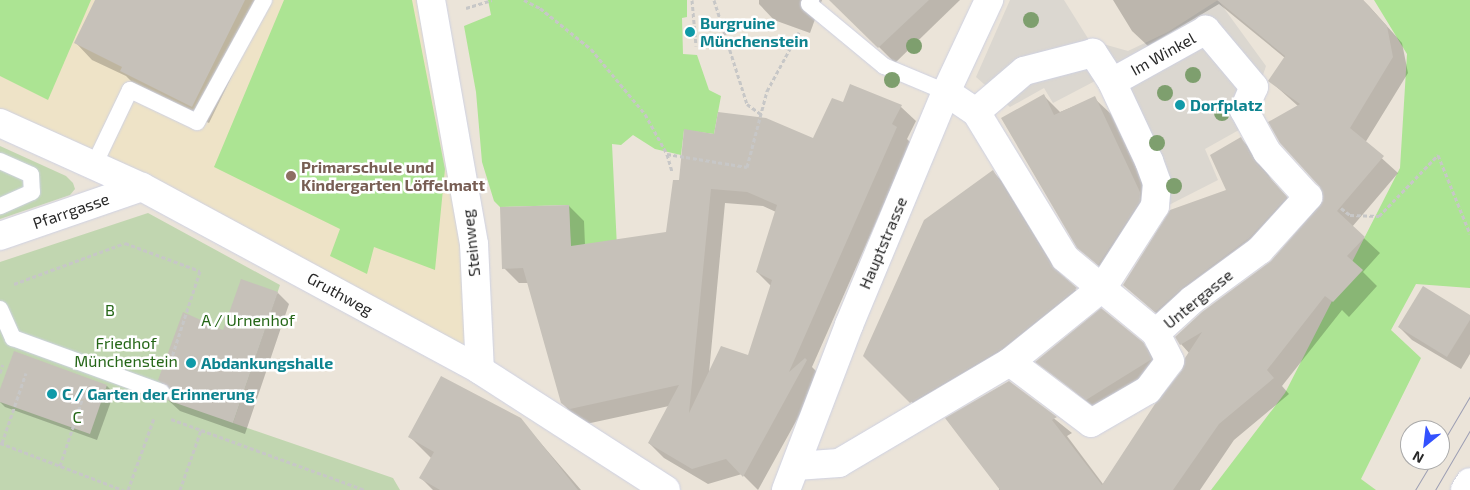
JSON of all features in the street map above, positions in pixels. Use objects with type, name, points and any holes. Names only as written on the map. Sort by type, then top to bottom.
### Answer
[{"type":"street","name":"Steinweg","points":[[431,0],[474,244],[480,370]]},
{"type":"street","name":"Hauptstrasse","points":[[791,478],[849,325],[946,92],[989,0]]},
{"type":"street","name":"Im Winkel","points":[[1112,82],[1206,30],[1254,87],[1244,110]]},
{"type":"street","points":[[791,478],[839,463],[1010,362],[1103,287],[1154,206],[1157,182],[1112,82],[1093,53],[1024,71],[976,112]]},
{"type":"street","points":[[946,92],[976,112],[1065,258],[1103,287],[1156,333]]},
{"type":"street","name":"Untergasse","points":[[1010,362],[1091,423],[1148,390],[1170,361],[1156,333],[1192,300],[1260,250],[1308,197],[1267,152],[1244,110]]},
{"type":"street","name":"Gruthweg","points":[[0,123],[142,187],[480,370],[659,489]]},
{"type":"street","name":"Pfarrgasse","points":[[0,236],[142,187]]},
{"type":"street","points":[[1465,490],[1470,482]]},
{"type":"lane","points":[[94,165],[130,90],[197,122],[264,0]]},
{"type":"lane","points":[[813,4],[884,66],[946,92]]},
{"type":"lane","points":[[0,161],[31,175],[32,192],[0,206]]},
{"type":"lane","points":[[0,309],[13,338],[161,392]]},
{"type":"path","points":[[524,0],[540,8],[591,49],[645,114],[668,154],[672,172]]},
{"type":"path","points":[[692,0],[696,46]]},
{"type":"path","points":[[714,0],[748,104],[761,114]]},
{"type":"path","points":[[668,154],[747,167],[767,91],[813,4]]},
{"type":"path","points":[[1350,215],[1379,216],[1438,155],[1470,234]]},
{"type":"path","points":[[7,287],[125,243],[200,271],[161,392],[156,414],[128,490]]},
{"type":"path","points":[[35,347],[1,443],[123,490]]},
{"type":"path","points":[[60,466],[93,368]]},
{"type":"path","points":[[156,414],[365,490]]},
{"type":"path","points":[[180,490],[201,430]]},
{"type":"shaded area","name":"Primarschule und Kindergarten Löffelmatt","points":[[0,0],[431,0],[480,370],[0,123]]},
{"type":"shaded area","name":"Dorfplatz","points":[[1010,0],[1064,0],[1089,40],[1128,51],[1168,32],[1218,0],[1266,66],[1246,126],[1205,149],[1218,180],[1163,208],[1146,209],[1137,162],[1097,80],[1053,103],[1044,88],[1010,107],[976,77]]},
{"type":"green space","points":[[0,0],[91,0],[48,100],[0,76]]},
{"type":"green space","points":[[284,0],[412,0],[445,169],[435,270],[374,247],[367,274],[330,256],[340,229],[214,167]]},
{"type":"green space","points":[[488,0],[687,0],[687,17],[682,18],[683,54],[697,55],[709,90],[721,96],[714,134],[684,130],[681,155],[655,149],[633,135],[621,145],[612,144],[618,268],[571,266],[569,205],[500,207],[494,201],[482,162],[476,92],[464,26],[491,15]]},
{"type":"green space","points":[[1374,0],[1470,0],[1470,288],[1416,284],[1391,330],[1421,358],[1361,479],[1376,490],[1211,490],[1285,393],[1400,168],[1407,54]]},
{"type":"green space","points":[[0,146],[66,176],[73,183],[75,189],[70,195],[0,219]]},
{"type":"green space","name":"Friedhof Münchenstein","points":[[148,213],[280,285],[233,423],[393,478],[400,490],[0,490],[0,262]]},
{"type":"building","points":[[95,0],[245,0],[192,107],[120,71],[122,67],[74,43]]},
{"type":"building","points":[[829,0],[929,0],[878,48]]},
{"type":"building","points":[[1217,0],[1363,0],[1387,26],[1393,57],[1350,128],[1384,156],[1337,211],[1365,237],[1347,256],[1363,270],[1333,302],[1325,296],[1267,370],[1274,378],[1219,424],[1173,490],[1000,490],[945,418],[1009,381],[1057,417],[1052,420],[1102,485],[1155,404],[1182,370],[1185,358],[1202,332],[1180,345],[1175,337],[1202,312],[1271,261],[1323,201],[1320,187],[1280,143],[1268,122],[1300,104],[1268,81],[1285,56]]},
{"type":"building","points":[[850,84],[902,105],[892,124],[897,127],[789,372],[805,358],[807,360],[743,477],[726,459],[692,469],[648,443],[679,385],[570,409],[561,403],[523,268],[502,269],[500,207],[569,205],[571,246],[666,232],[673,180],[679,180],[684,129],[714,134],[718,112],[766,118],[813,138],[832,98],[843,102]],"holes":[[[711,189],[747,192],[777,205],[756,272],[772,280],[748,355],[721,346],[689,413]]]},
{"type":"building","points":[[1044,94],[1054,115],[1095,96],[1140,192],[1140,201],[1098,265],[1077,248],[1001,118]]},
{"type":"building","points":[[1241,137],[1255,162],[1287,197],[1249,238],[1183,287],[1155,312],[1123,285],[1170,210],[1226,190],[1210,155]]},
{"type":"building","points":[[993,170],[1052,266],[1077,288],[1001,349],[910,403],[863,356],[924,220]]},
{"type":"building","points":[[241,279],[278,292],[233,423],[167,400],[171,390],[158,380],[183,312],[223,330]]},
{"type":"building","points":[[1423,286],[1470,315],[1470,320],[1447,357],[1398,327]]},
{"type":"building","points":[[1101,308],[1144,343],[1152,359],[1086,400],[1035,362]]},
{"type":"building","points":[[14,351],[107,385],[90,434],[0,402],[0,389]]},
{"type":"building","points":[[441,376],[521,418],[578,490],[440,490],[419,478],[434,452],[408,437]]},
{"type":"tram line","points":[[1450,430],[1470,396]]},
{"type":"tram line","points":[[1435,490],[1470,430]]},
{"type":"tram line","points":[[1415,490],[1427,470]]},
{"type":"place","name":"Burgruine Münchenstein","points":[[690,32]]},
{"type":"place","name":"Dorfplatz","points":[[1180,105]]},
{"type":"place","name":"Primarschule und Kindergarten Löffelmatt","points":[[291,176]]},
{"type":"place","name":"Abdankungshalle","points":[[191,363]]},
{"type":"place","name":"C / Garten der Erinnerung","points":[[52,394]]},
{"type":"park label","name":"B","points":[[110,310]]},
{"type":"park label","name":"A / Urnenhof","points":[[248,320]]},
{"type":"park label","name":"C","points":[[77,417]]}]
